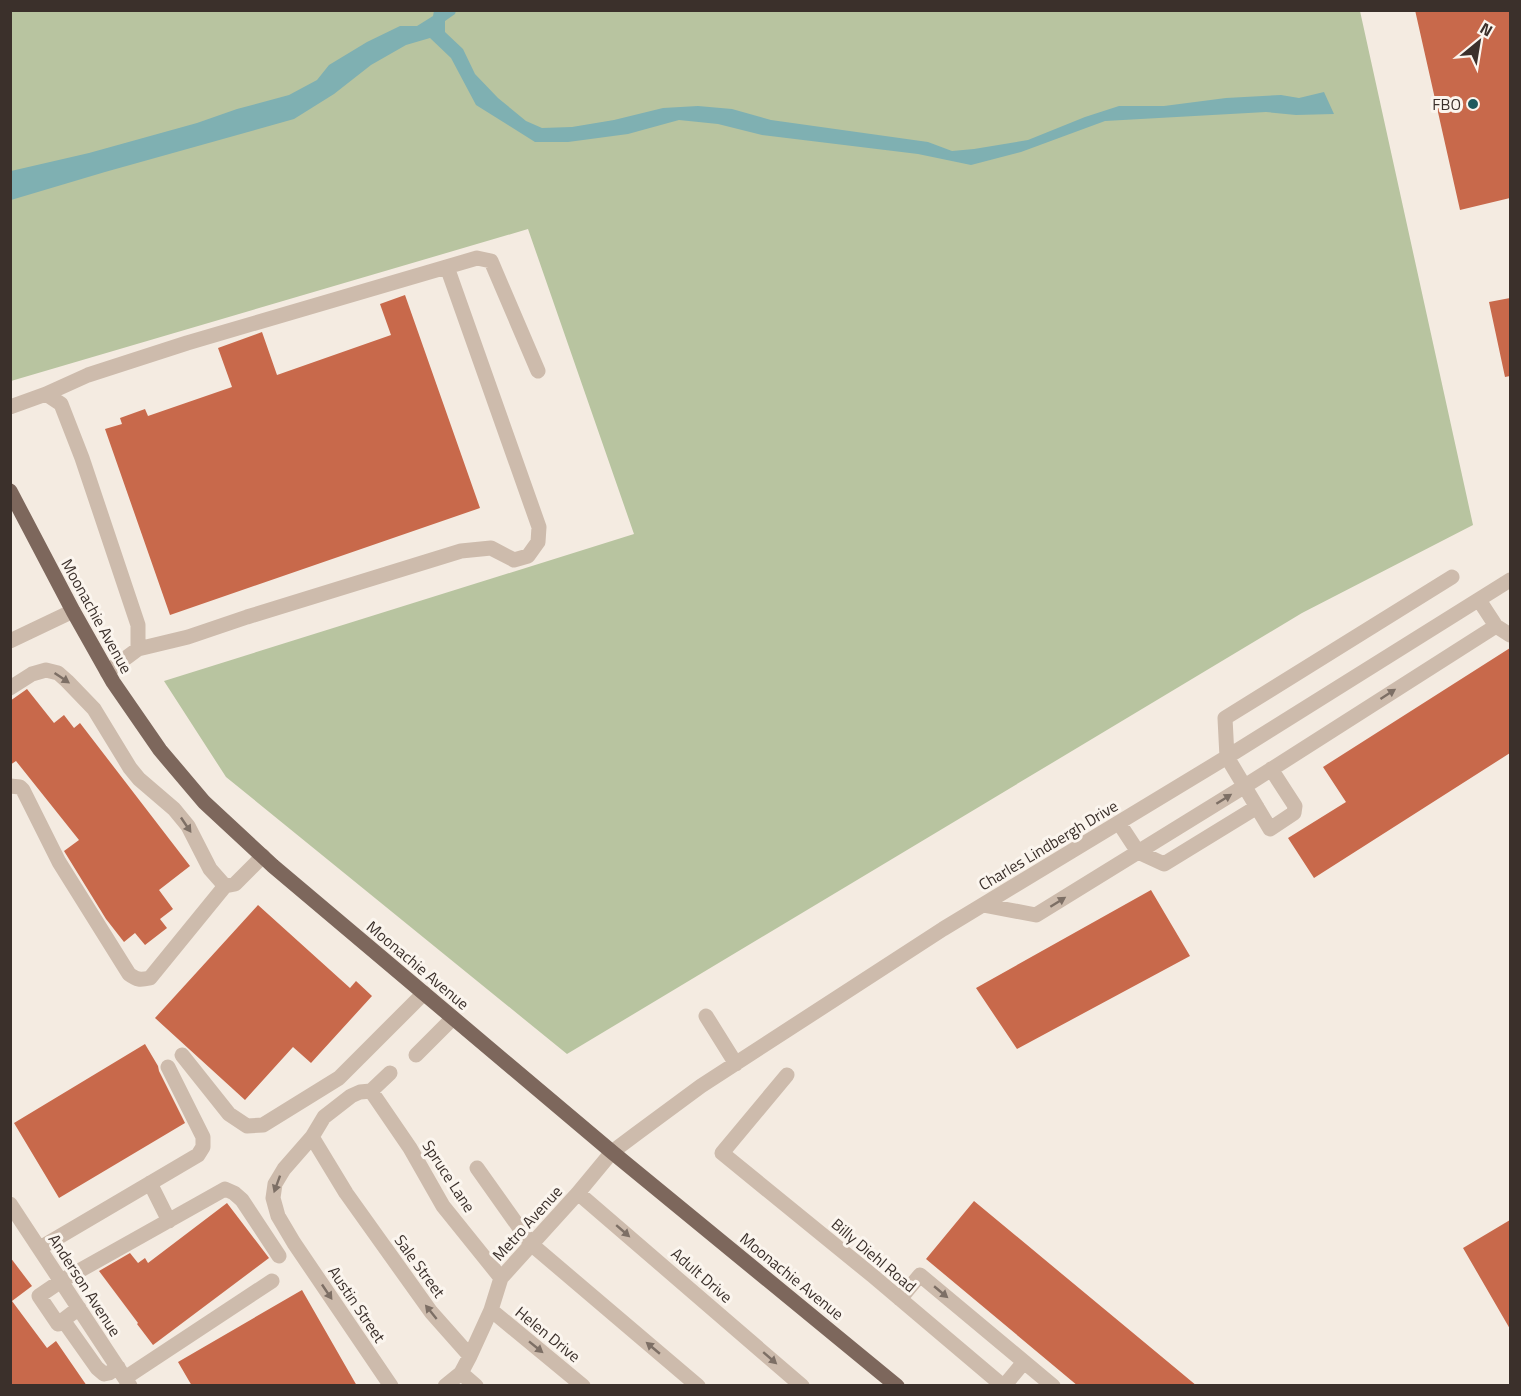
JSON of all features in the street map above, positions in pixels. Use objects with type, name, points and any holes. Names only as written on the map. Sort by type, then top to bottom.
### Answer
[{"type":"main road","name":"Moonachie Avenue","points":[[10,491],[107,672],[160,750],[204,802],[263,856],[612,1152],[897,1386]]},
{"type":"street","points":[[10,407],[88,375],[187,343],[477,258],[491,261],[538,371]]},
{"type":"street","points":[[107,672],[138,649],[188,637],[461,551],[491,548],[514,560],[528,556],[538,542],[539,527],[447,267]]},
{"type":"street","points":[[46,394],[61,404],[82,458],[138,625],[138,649]]},
{"type":"street","points":[[1271,769],[1295,806],[1294,813],[1270,829],[1227,757],[1225,718],[1452,577]]},
{"type":"street","name":"Charles Lindbergh Drive","points":[[612,1152],[701,1086],[943,929],[1227,757],[1510,580]]},
{"type":"street","points":[[1479,600],[1496,626],[1510,635]]},
{"type":"street","points":[[10,641],[73,611]]},
{"type":"street","points":[[983,905],[1036,915],[1245,786],[1496,626]]},
{"type":"street","points":[[10,688],[32,674],[46,670],[57,673],[67,681],[94,710],[139,779],[174,809],[188,826],[210,869],[225,886]]},
{"type":"street","points":[[10,786],[20,787],[23,790],[59,862],[129,974],[136,980],[150,978],[225,886],[235,884],[263,856]]},
{"type":"street","points":[[1119,823],[1137,852],[1164,864],[1257,807]]},
{"type":"street","points":[[182,1055],[229,1114],[248,1126],[263,1125],[339,1078],[424,993]]},
{"type":"street","points":[[706,1016],[736,1064]]},
{"type":"street","points":[[416,1055],[453,1018]]},
{"type":"street","points":[[40,1248],[198,1155],[203,1147],[203,1137],[168,1067]]},
{"type":"street","points":[[371,1091],[390,1073]]},
{"type":"street","name":"Billy Diehl Road","points":[[787,1075],[722,1153],[1003,1386]]},
{"type":"street","name":"Austin Street","points":[[371,1091],[351,1096],[324,1117],[312,1137],[284,1168],[275,1184],[273,1198],[278,1216],[294,1243],[391,1386]]},
{"type":"street","name":"Spruce Lane","points":[[371,1091],[410,1148],[443,1206],[501,1278]]},
{"type":"street","name":"Sale Street","points":[[312,1137],[346,1193],[431,1312],[470,1356]]},
{"type":"street","name":"Metro Avenue","points":[[445,1386],[461,1373],[470,1356],[491,1310],[501,1278],[612,1152]]},
{"type":"street","points":[[477,1168],[531,1244],[698,1386]]},
{"type":"street","points":[[150,1183],[169,1221]]},
{"type":"street","points":[[79,1308],[58,1324],[39,1296],[61,1281],[225,1189],[234,1192],[242,1200],[279,1256]]},
{"type":"street","name":"Adult Drive","points":[[578,1192],[802,1386]]},
{"type":"street","name":"Anderson Avenue","points":[[10,1204],[124,1377]]},
{"type":"street","points":[[900,1299],[920,1275],[1053,1386]]},
{"type":"street","points":[[63,1320],[97,1368],[104,1374],[124,1377],[272,1281]]},
{"type":"street","name":"Helen Drive","points":[[491,1310],[583,1386]]},
{"type":"street","points":[[1003,1386],[1024,1362]]},
{"type":"street","points":[[461,1373],[476,1386]]},
{"type":"green space","points":[[11,11],[1360,11],[1473,525],[1302,613],[567,1054],[226,777],[164,681],[634,534],[528,229],[11,381]]},
{"type":"water","points":[[434,11],[456,11],[445,21],[445,32],[463,49],[475,74],[498,98],[526,121],[542,128],[572,127],[663,108],[698,106],[732,109],[771,120],[928,142],[952,151],[1028,140],[1119,106],[1164,106],[1226,98],[1281,95],[1299,98],[1324,92],[1334,114],[1296,115],[1266,112],[1105,121],[1021,152],[971,165],[918,154],[762,135],[718,124],[679,120],[628,134],[568,142],[535,142],[476,105],[451,58],[430,38],[406,45],[371,65],[334,94],[294,119],[11,200],[11,171],[89,153],[289,95],[317,80],[329,65],[367,42],[400,26],[417,26],[433,16]]},
{"type":"building","name":"FBO","points":[[1415,10],[1510,10],[1510,198],[1460,210]]},
{"type":"building","points":[[405,295],[480,508],[170,615],[105,429],[122,424],[120,418],[145,409],[148,416],[232,387],[218,348],[262,332],[277,375],[391,335],[380,304]]},
{"type":"building","points":[[1510,298],[1510,376],[1505,377],[1489,302]]},
{"type":"building","points":[[1510,648],[1510,753],[1314,878],[1288,838],[1346,802],[1323,767]]},
{"type":"building","points":[[27,689],[54,723],[64,715],[74,728],[80,723],[190,866],[159,890],[173,909],[160,919],[167,928],[145,945],[135,933],[124,942],[106,919],[64,851],[79,840],[16,761],[10,765],[10,701]]},
{"type":"building","points":[[1151,890],[1190,956],[1017,1049],[976,988]]},
{"type":"building","points":[[258,905],[350,988],[356,981],[372,996],[311,1063],[293,1047],[245,1100],[155,1018]]},
{"type":"building","points":[[145,1044],[185,1123],[59,1198],[14,1123]]},
{"type":"building","points":[[974,1201],[1197,1386],[1078,1386],[926,1259]]},
{"type":"building","points":[[227,1203],[269,1258],[153,1345],[99,1271],[130,1253],[138,1263],[145,1258],[148,1263]]},
{"type":"building","points":[[1510,1220],[1510,1329],[1463,1248]]},
{"type":"building","points":[[10,1257],[32,1286],[12,1301],[47,1348],[56,1341],[87,1386],[10,1386]]},
{"type":"building","points":[[302,1290],[357,1386],[192,1386],[178,1362]]},
{"type":"place","name":"FBO","points":[[1473,104]]}]
